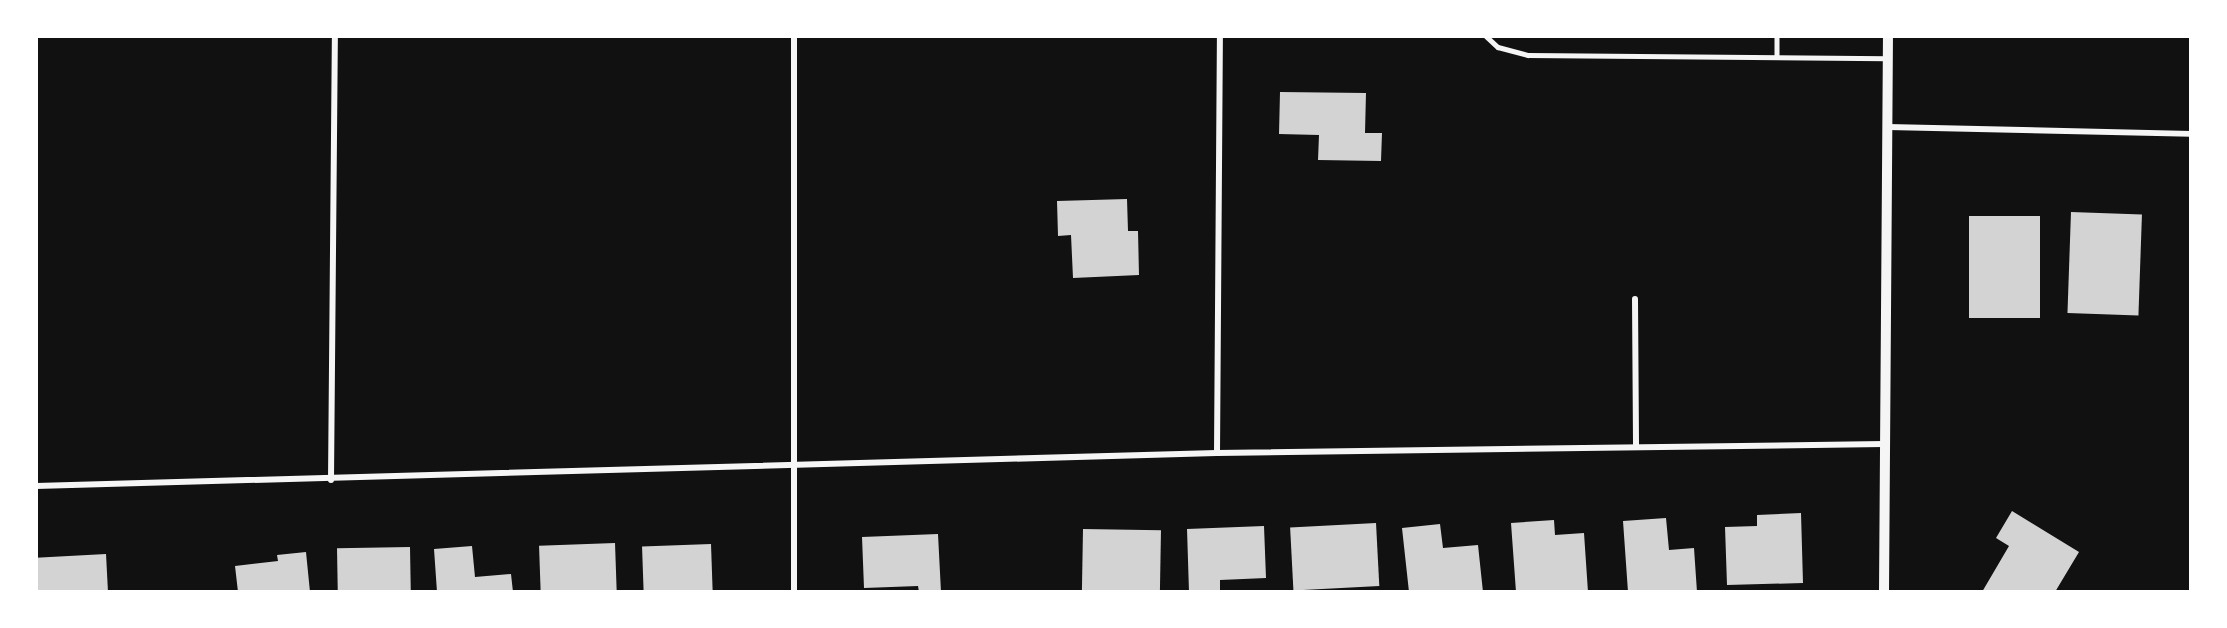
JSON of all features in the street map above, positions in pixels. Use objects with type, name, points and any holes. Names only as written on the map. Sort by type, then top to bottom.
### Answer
[{"type":"street","points":[[331,480],[335,36]]},
{"type":"street","points":[[794,36],[794,592]]},
{"type":"street","points":[[1217,453],[1220,36]]},
{"type":"street","points":[[1884,592],[1888,36]]},
{"type":"street","points":[[1888,128],[2191,134]]},
{"type":"street","points":[[1635,299],[1636,447]]},
{"type":"street","points":[[36,486],[794,468],[1217,453],[1884,444]]},
{"type":"lane","points":[[1486,36],[1498,46],[1528,55],[1888,58]]},
{"type":"lane","points":[[1777,36],[1777,57]]},
{"type":"building","points":[[1280,92],[1366,93],[1365,133],[1382,133],[1381,161],[1318,160],[1319,135],[1279,134]]},
{"type":"building","points":[[1127,199],[1128,231],[1138,231],[1139,275],[1073,278],[1071,235],[1058,236],[1057,201]]},
{"type":"building","points":[[2071,212],[2142,214],[2138,315],[2067,313]]},
{"type":"building","points":[[1969,216],[2040,216],[2040,318],[1969,318]]},
{"type":"building","points":[[2012,511],[2079,552],[2055,592],[1982,592],[2009,546],[1996,538]]},
{"type":"building","points":[[1801,513],[1803,583],[1727,585],[1725,527],[1757,526],[1757,515]]},
{"type":"building","points":[[1666,518],[1669,550],[1694,548],[1697,592],[1628,592],[1623,521]]},
{"type":"building","points":[[1554,520],[1555,535],[1584,533],[1588,592],[1516,592],[1511,523]]},
{"type":"building","points":[[1376,523],[1379,586],[1293,590],[1290,528]]},
{"type":"building","points":[[1440,524],[1443,548],[1478,545],[1483,592],[1409,592],[1402,528]]},
{"type":"building","points":[[1264,526],[1266,578],[1220,580],[1220,592],[1189,592],[1187,529]]},
{"type":"building","points":[[1083,529],[1161,530],[1160,592],[1082,592]]},
{"type":"building","points":[[938,534],[941,592],[919,592],[918,586],[864,588],[862,537]]},
{"type":"building","points":[[615,543],[617,592],[541,592],[539,546]]},
{"type":"building","points":[[711,544],[713,592],[644,592],[642,546]]},
{"type":"building","points":[[472,546],[475,577],[511,574],[513,592],[437,592],[434,549]]},
{"type":"building","points":[[410,547],[411,592],[338,592],[337,548]]},
{"type":"building","points":[[306,552],[310,592],[238,592],[235,566],[278,561],[277,555]]},
{"type":"building","points":[[106,554],[108,592],[38,592],[36,558]]}]
